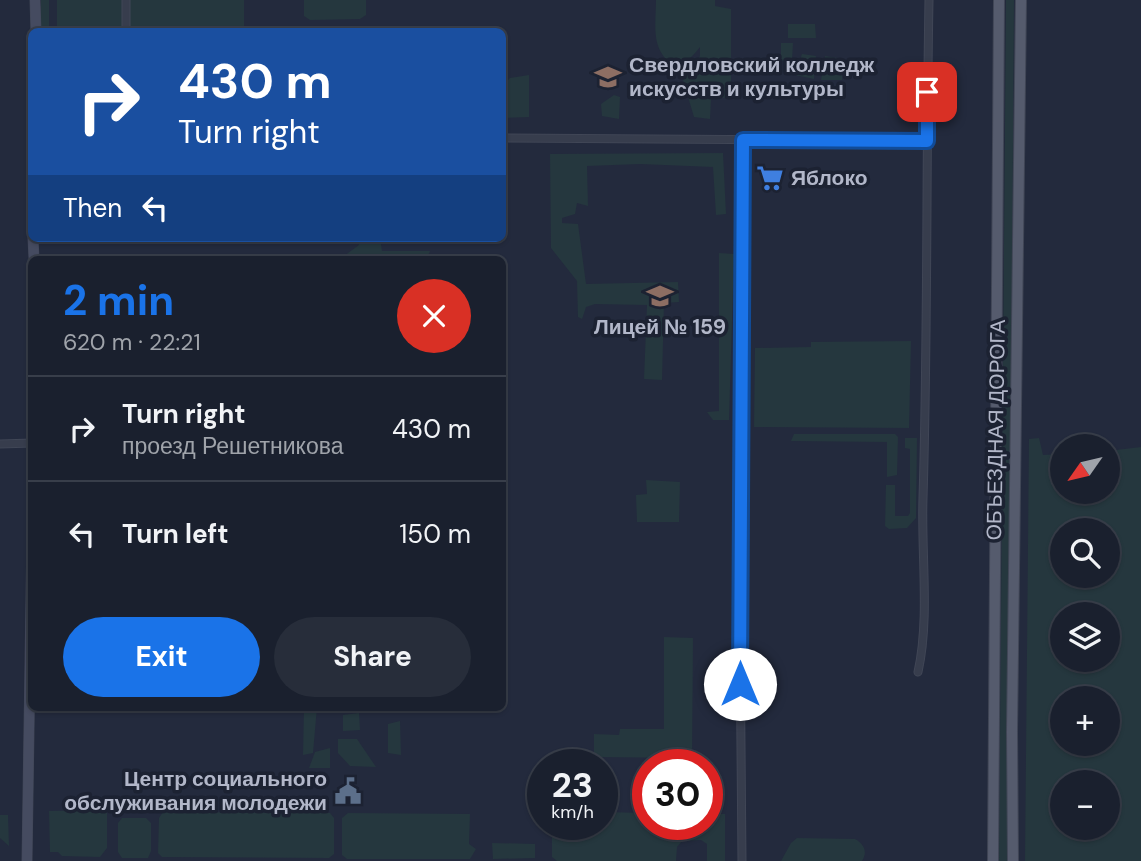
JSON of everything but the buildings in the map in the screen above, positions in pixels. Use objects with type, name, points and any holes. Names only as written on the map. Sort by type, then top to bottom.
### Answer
[{"type":"main road","name":"ОБЪЕЗДНАЯ ДОРОГА","points":[[993,861],[999,0]]},
{"type":"main road","name":"ОБЪЕЗДНАЯ ДОРОГА","points":[[1013,861],[1012,691],[1021,0]]},
{"type":"street","points":[[35,0],[36,28]]},
{"type":"street","points":[[126,0],[126,28]]},
{"type":"street","points":[[918,672],[923,603],[922,538],[926,432],[929,0]]},
{"type":"street","points":[[506,138],[927,141]]},
{"type":"street","points":[[742,861],[740,621],[743,140]]},
{"type":"street","points":[[0,443],[28,443]]},
{"type":"street","points":[[27,861],[29,711]]},
{"type":"shaded area","points":[[41,0],[49,0],[49,28],[41,28]]},
{"type":"shaded area","points":[[57,0],[244,0],[244,28],[57,28]]},
{"type":"shaded area","points":[[304,0],[366,0],[366,15],[360,19],[310,20],[304,16]]},
{"type":"shaded area","points":[[656,0],[715,0],[715,6],[731,9],[731,97],[711,99],[710,119],[694,117],[683,80],[700,56],[700,47],[692,57],[682,63],[673,65],[666,59],[656,36]]},
{"type":"shaded area","points":[[1006,0],[1014,0],[1008,861],[999,861]]},
{"type":"shaded area","points":[[788,24],[815,24],[816,38],[788,38]]},
{"type":"shaded area","points":[[781,43],[793,43],[792,60],[781,61]]},
{"type":"shaded area","points":[[802,54],[816,56],[814,79],[795,75]]},
{"type":"shaded area","points":[[825,56],[843,59],[842,80],[821,80]]},
{"type":"shaded area","points":[[529,75],[529,117],[506,118],[506,82],[510,78]]},
{"type":"shaded area","points":[[614,95],[620,97],[619,119],[602,116],[601,104]]},
{"type":"shaded area","points":[[723,153],[726,214],[716,215],[713,167],[640,164],[587,166],[588,206],[577,203],[575,214],[562,218],[562,223],[578,224],[586,284],[678,282],[679,302],[664,303],[662,380],[644,379],[647,305],[595,304],[586,307],[582,319],[578,317],[577,281],[551,248],[550,154]]},
{"type":"shaded area","points":[[358,242],[381,242],[382,251],[430,251],[428,256],[344,256],[359,245]]},
{"type":"shaded area","points":[[719,253],[734,254],[729,420],[713,420],[707,412],[719,411]]},
{"type":"shaded area","points":[[911,341],[909,428],[754,427],[755,348],[811,347],[811,342]]},
{"type":"shaded area","points":[[794,434],[895,434],[898,437],[897,475],[887,477],[887,442],[791,441]]},
{"type":"shaded area","points":[[905,438],[917,438],[916,518],[907,528],[889,529],[885,526],[886,485],[895,485],[895,516],[908,516],[910,513],[910,449],[905,448]]},
{"type":"shaded area","points":[[1039,438],[1043,455],[1050,455],[1050,504],[1120,504],[1120,450],[1141,447],[1141,861],[1025,861],[1029,439]]},
{"type":"shaded area","points":[[646,480],[680,482],[679,522],[637,522],[636,495],[647,494]]},
{"type":"shaded area","points":[[664,637],[693,638],[692,749],[632,749],[632,757],[618,757],[618,749],[594,749],[594,734],[619,735],[620,729],[664,729]]},
{"type":"shaded area","points":[[304,711],[317,711],[313,753],[303,755]]},
{"type":"shaded area","points":[[359,713],[360,730],[343,731],[343,715]]},
{"type":"shaded area","points":[[400,721],[401,755],[388,753],[388,724]]},
{"type":"shaded area","points":[[338,739],[357,739],[376,767],[350,766],[338,753]]},
{"type":"shaded area","points":[[330,748],[330,768],[309,768],[315,752]]},
{"type":"shaded area","points":[[107,810],[107,848],[100,857],[62,856],[58,852],[50,852],[49,811]]},
{"type":"shaded area","points":[[163,812],[330,813],[334,818],[334,854],[329,858],[162,857],[158,853],[159,818]]},
{"type":"shaded area","points":[[618,812],[632,813],[632,840],[701,840],[682,841],[677,847],[676,861],[557,861],[552,857],[552,840],[618,840]]},
{"type":"shaded area","points":[[348,813],[470,814],[469,844],[476,849],[470,859],[347,859],[342,855],[342,818]]},
{"type":"shaded area","points":[[725,814],[725,861],[707,861],[707,844],[701,840],[723,840]]},
{"type":"shaded area","points":[[0,815],[8,815],[9,846],[0,838]]},
{"type":"shaded area","points":[[122,818],[146,818],[151,823],[151,851],[148,858],[122,858],[118,852],[118,823]]},
{"type":"shaded area","points":[[797,838],[855,839],[863,846],[865,854],[862,861],[781,861]]},
{"type":"shaded area","points":[[492,843],[535,844],[535,858],[493,859]]},
{"type":"place","name":"Свердловский колледж искусств и культуры","points":[[608,77]]},
{"type":"place","name":"Яблоко","points":[[770,178]]},
{"type":"place","name":"Лицей № 159","points":[[660,296]]},
{"type":"place","name":"Центр социального обслуживания молодежи","points":[[348,791]]},
{"type":"route","points":[[740,684],[743,140],[927,141],[927,92]]}]
